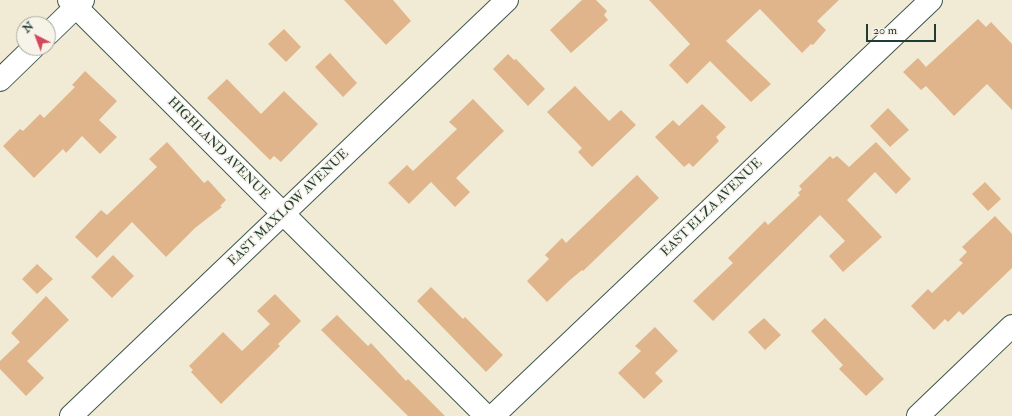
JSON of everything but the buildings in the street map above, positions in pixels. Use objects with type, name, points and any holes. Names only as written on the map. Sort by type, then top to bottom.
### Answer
[{"type":"street","name":"EAST MAXLOW AVENUE","points":[[71,416],[506,0]]},
{"type":"street","name":"EAST ELZA AVENUE","points":[[493,416],[931,0]]},
{"type":"street","name":"HIGHLAND AVENUE","points":[[76,2],[283,213],[486,416]]},
{"type":"street","points":[[56,25],[76,2]]},
{"type":"street","points":[[0,80],[25,56]]},
{"type":"street","points":[[918,416],[1012,326]]}]
